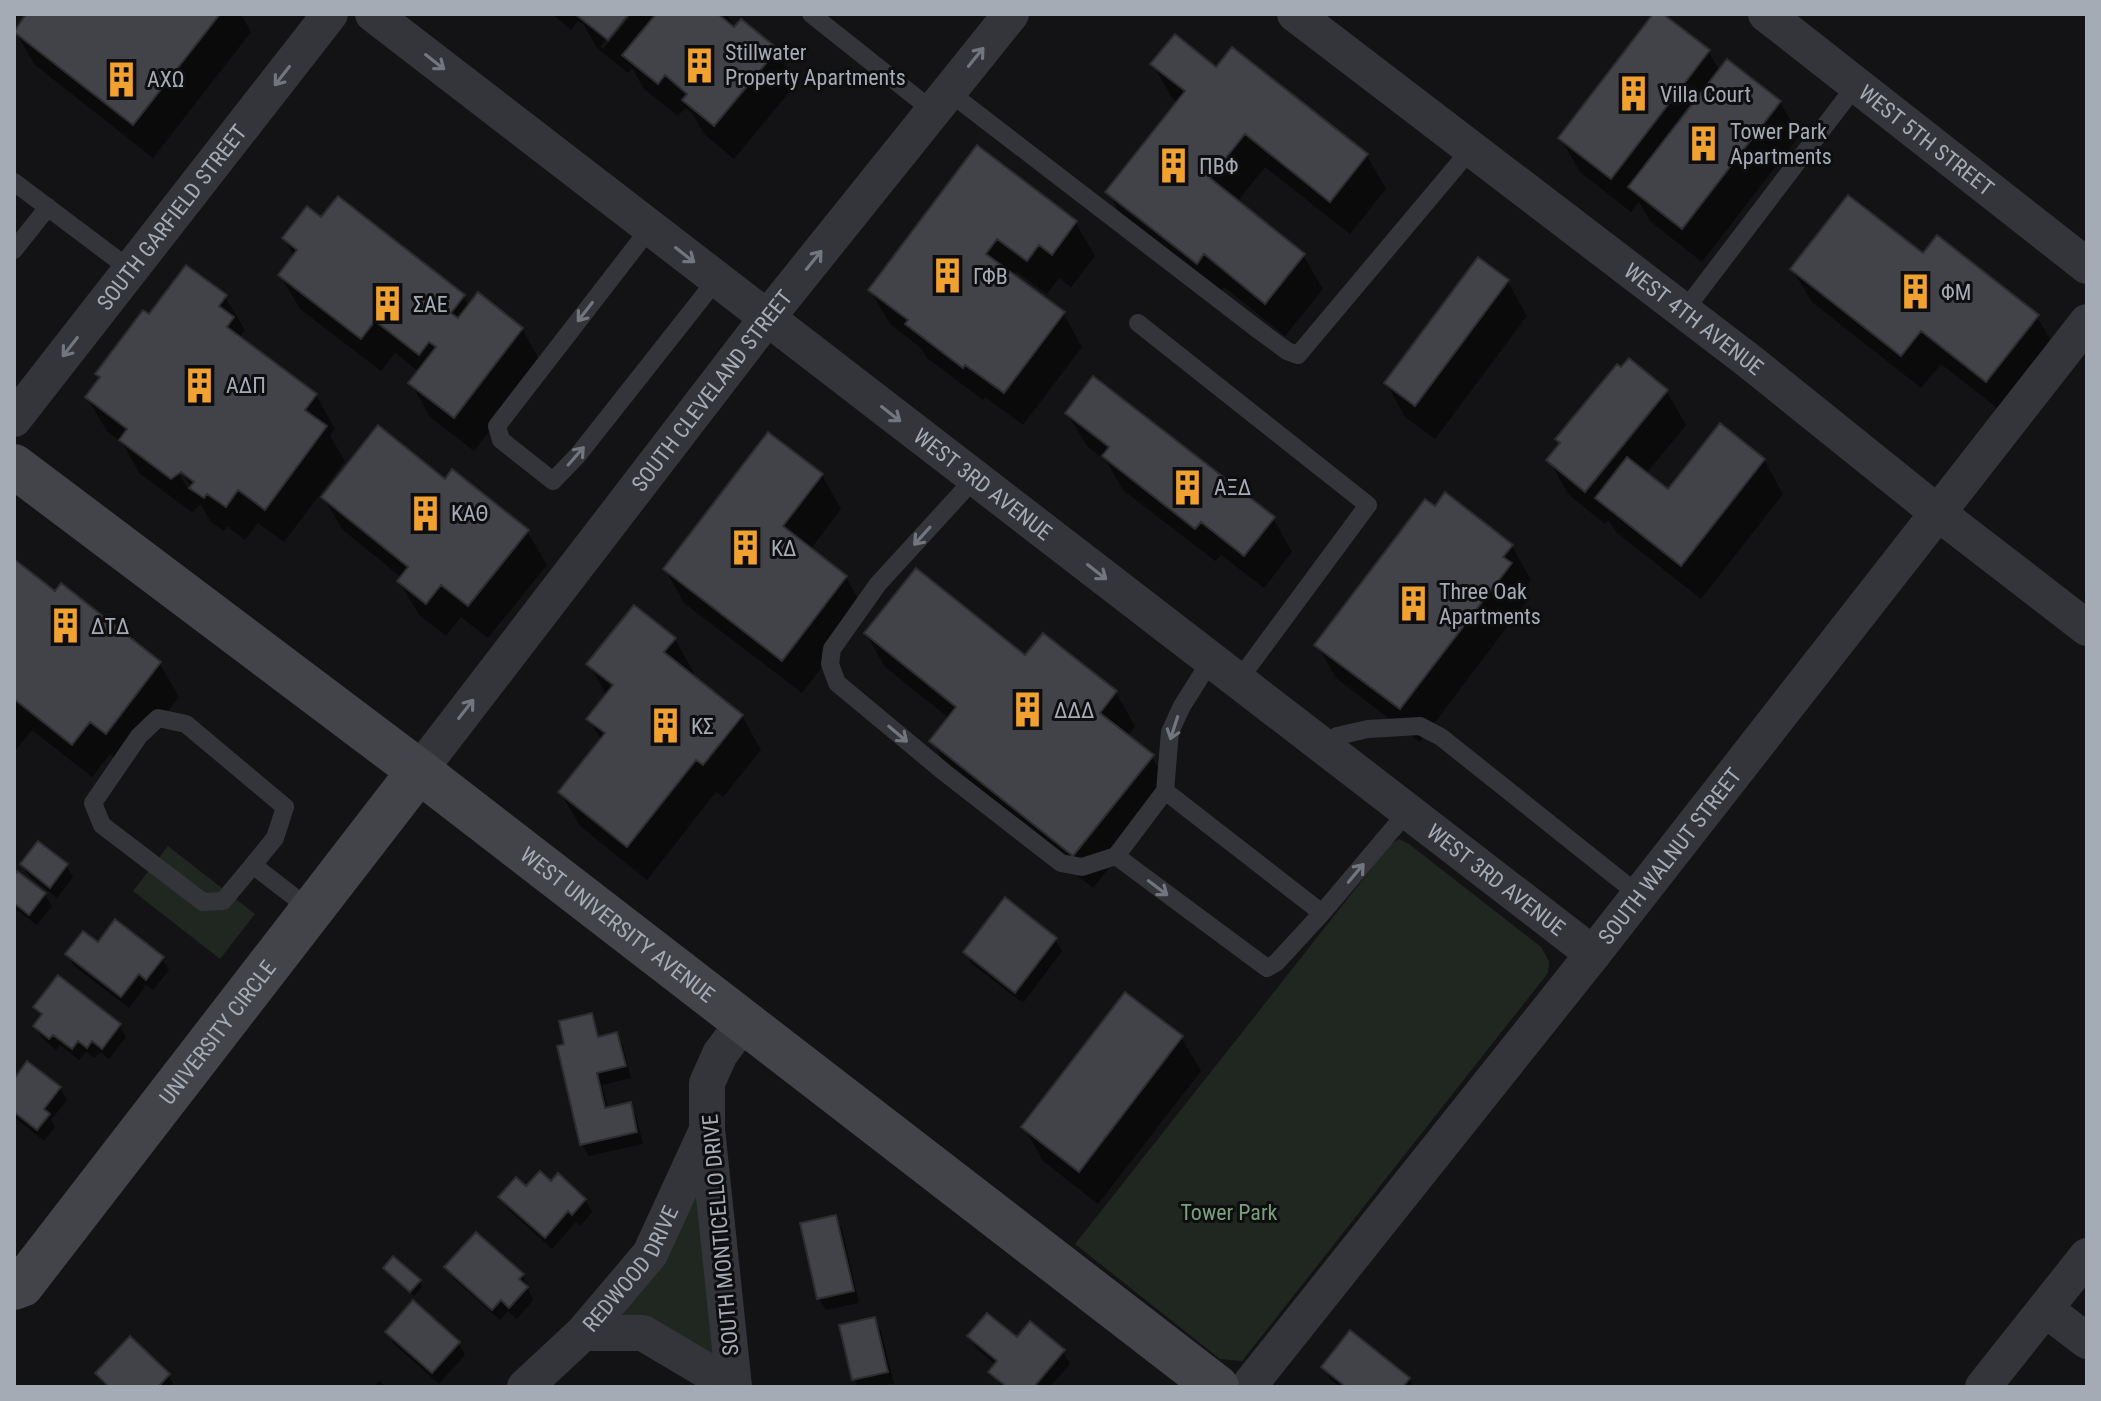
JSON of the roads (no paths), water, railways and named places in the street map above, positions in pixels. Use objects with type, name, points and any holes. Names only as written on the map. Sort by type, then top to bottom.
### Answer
[{"type":"street","name":"SOUTH GARFIELD STREET","points":[[14,419],[330,14]]},
{"type":"street","name":"WEST 3RD AVENUE","points":[[373,14],[1593,954]]},
{"type":"street","name":"SOUTH CLEVELAND STREET","points":[[419,771],[767,318],[1011,14]]},
{"type":"street","name":"WEST 4TH AVENUE","points":[[1295,14],[1684,311],[2087,628]]},
{"type":"street","name":"WEST 5TH STREET","points":[[1766,14],[2087,266]]},
{"type":"street","name":"SOUTH WALNUT STREET","points":[[1248,1387],[1593,954],[2087,322]]},
{"type":"street","name":"WEST UNIVERSITY AVENUE","points":[[14,466],[419,771],[1217,1387]]},
{"type":"street","name":"UNIVERSITY CIRCLE","points":[[14,1288],[22,1285],[419,771]]},
{"type":"street","name":"SOUTH MONTICELLO DRIVE","points":[[734,1387],[707,1129],[707,1083],[720,1054],[743,1023]]},
{"type":"street","name":"REDWOOD DRIVE","points":[[525,1387],[583,1333],[650,1254],[707,1129]]},
{"type":"street","points":[[1983,1387],[2087,1256]]},
{"type":"street","points":[[2045,1309],[2087,1341]]},
{"type":"street","points":[[583,1333],[643,1333],[734,1387]]},
{"type":"lane","points":[[811,14],[941,102],[1287,351],[1298,355],[1471,149]]},
{"type":"lane","points":[[1684,311],[1856,85]]},
{"type":"lane","points":[[14,182],[131,270]]},
{"type":"lane","points":[[14,250],[48,207]]},
{"type":"lane","points":[[650,228],[497,426],[501,440],[553,481],[578,455],[717,279]]},
{"type":"lane","points":[[975,478],[878,584],[832,649],[830,664],[837,683],[944,772],[1061,863],[1082,867],[1116,856],[1165,791],[1170,732],[1182,706],[1225,670],[1368,505],[1138,323]]},
{"type":"lane","points":[[158,718],[186,724],[285,807],[275,838],[253,865],[223,901],[203,902],[102,825],[93,803],[139,736],[158,718]]},
{"type":"lane","points":[[1324,747],[1337,736],[1353,732],[1420,726],[1441,737],[1639,895]]},
{"type":"lane","points":[[1165,791],[1322,913]]},
{"type":"lane","points":[[1116,856],[1267,968],[1276,963],[1322,913],[1408,811]]},
{"type":"lane","points":[[253,865],[311,910]]},
{"type":"place","name":"Stillwater Property Apartments","points":[[699,65]]},
{"type":"place","name":"ΑΧΩ","points":[[121,79]]},
{"type":"place","name":"Villa Court","points":[[1634,94]]},
{"type":"place","name":"Tower Park Apartments","points":[[1704,144]]},
{"type":"place","name":"ΠΒΦ","points":[[1173,166]]},
{"type":"place","name":"ΓΦΒ","points":[[947,276]]},
{"type":"place","name":"ΦΜ","points":[[1915,292]]},
{"type":"place","name":"ΣAE","points":[[387,304]]},
{"type":"place","name":"ΑΔΠ","points":[[200,385]]},
{"type":"place","name":"ΑΞΔ","points":[[1188,487]]},
{"type":"place","name":"ΚΑΘ","points":[[425,513]]},
{"type":"place","name":"ΚΔ","points":[[745,548]]},
{"type":"place","name":"Three Oak Apartments","points":[[1413,604]]},
{"type":"place","name":"ΔTΔ","points":[[65,626]]},
{"type":"place","name":"ΔΔΔ","points":[[1028,710]]},
{"type":"place","name":"KΣ","points":[[665,726]]},
{"type":"park label","name":"Tower Park","points":[[1229,1212]]}]
